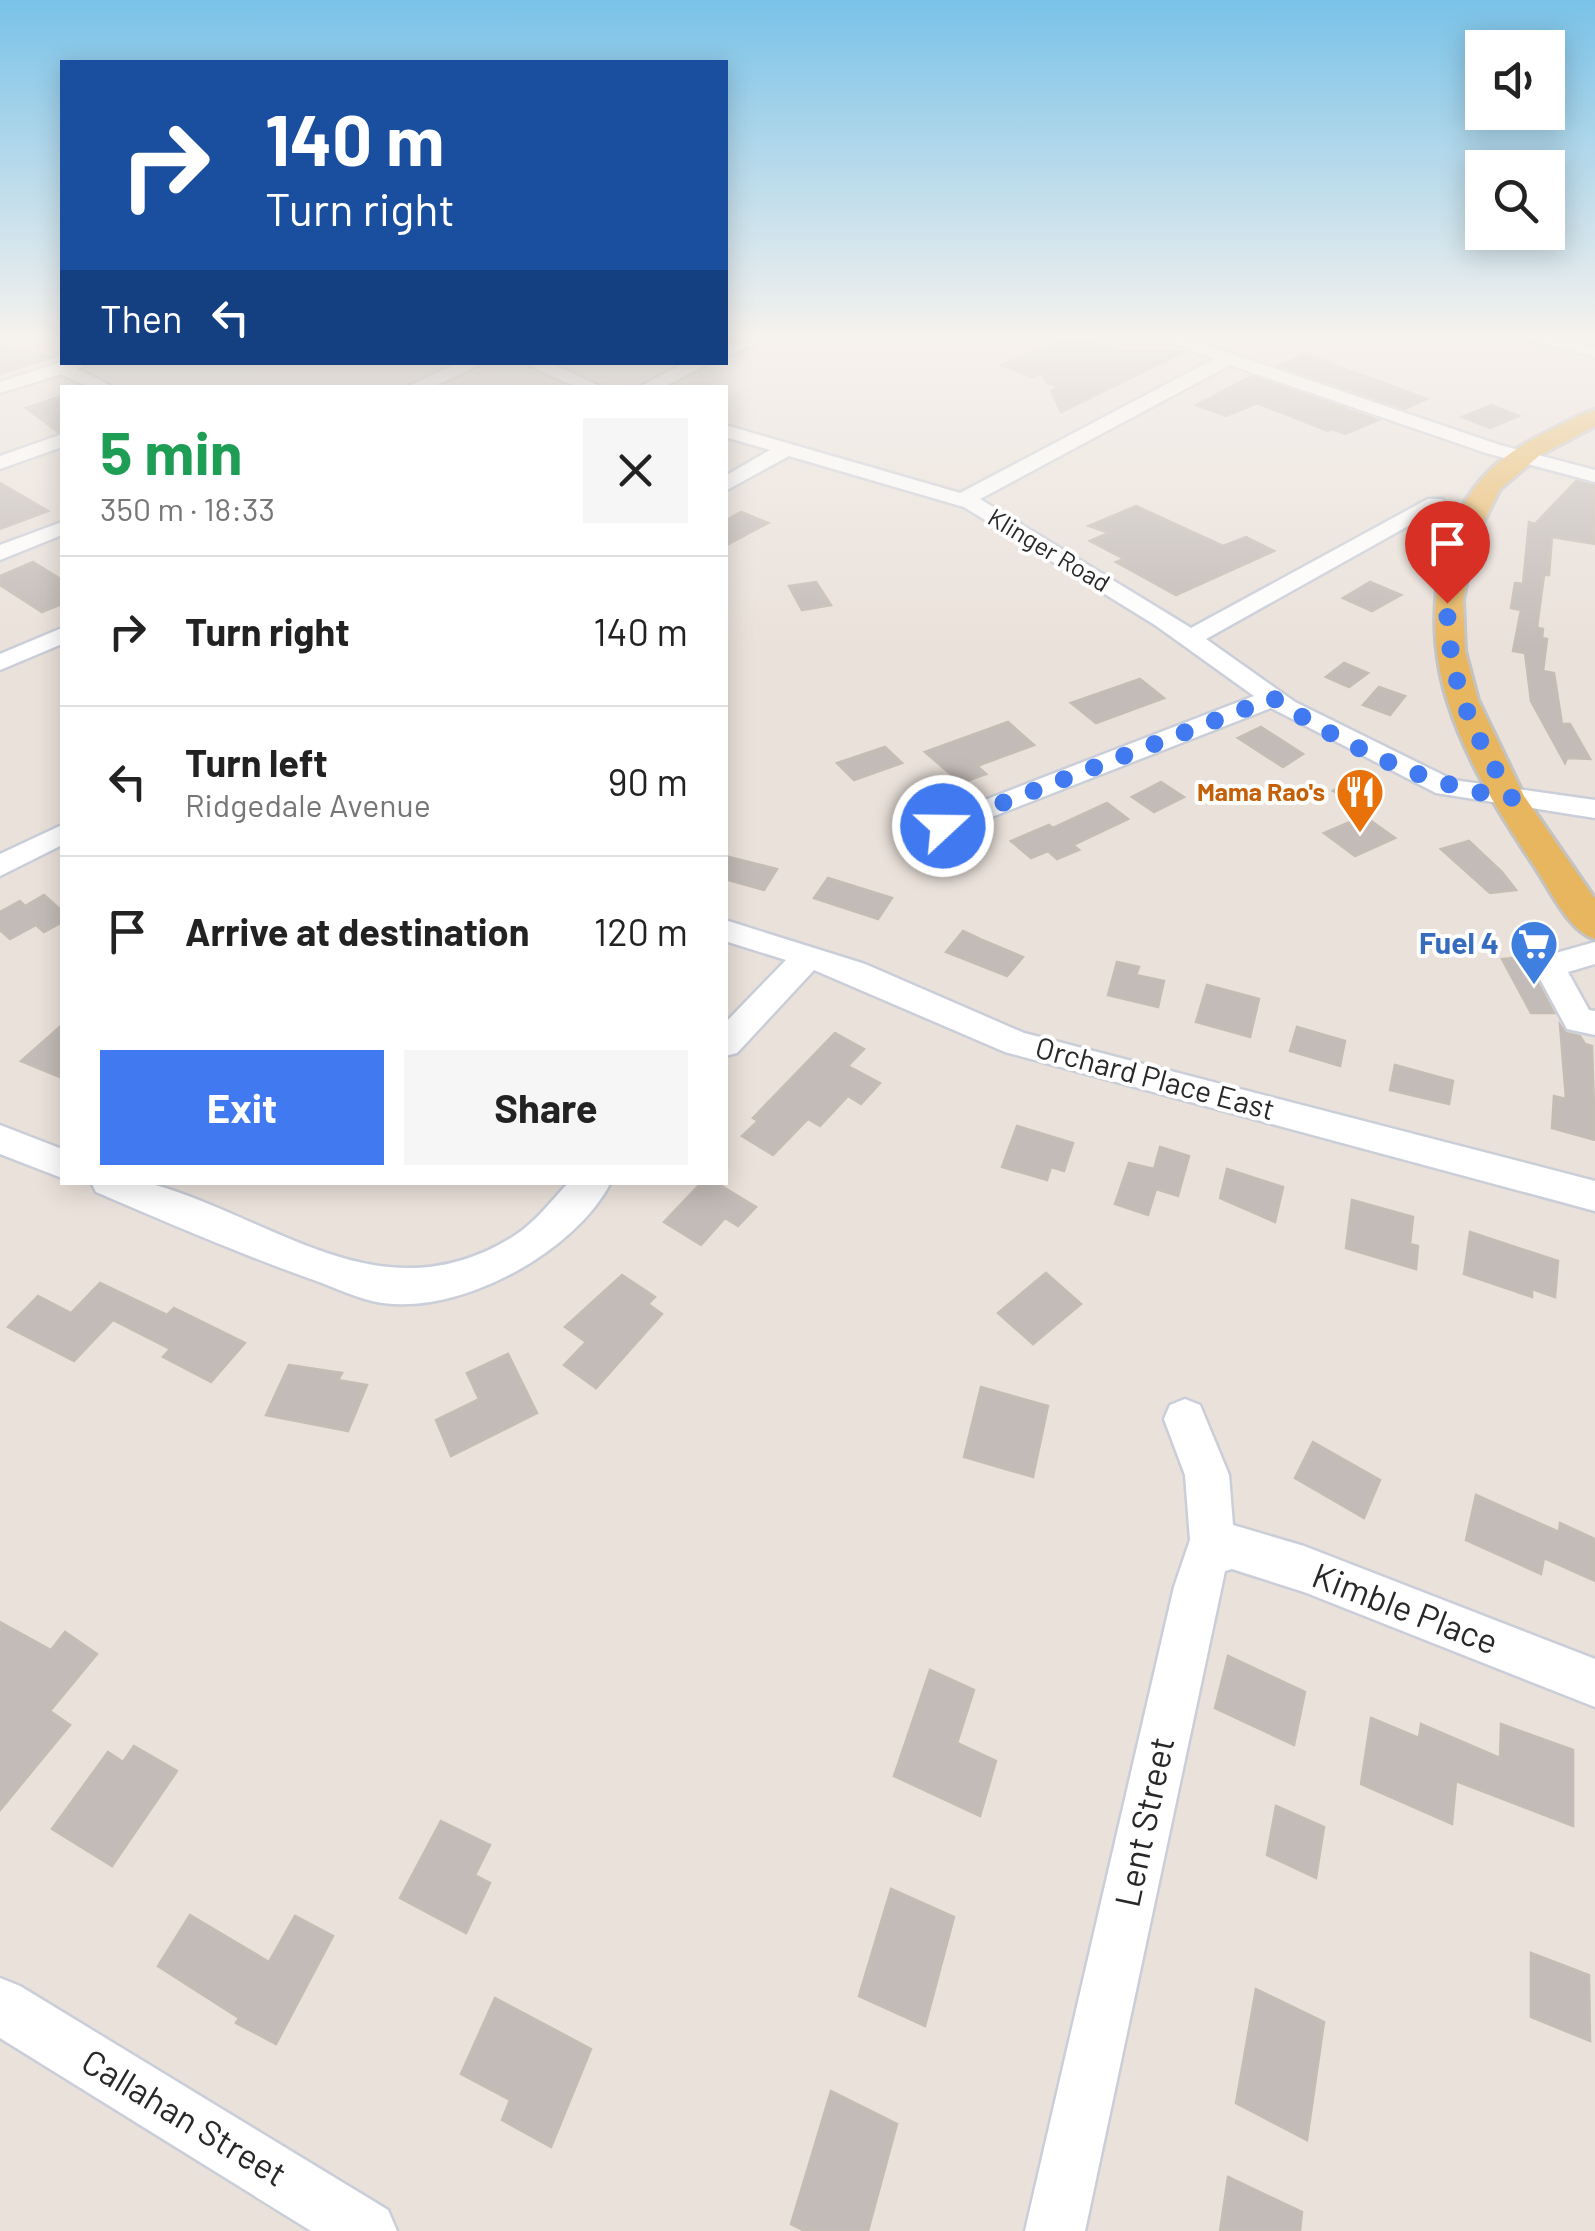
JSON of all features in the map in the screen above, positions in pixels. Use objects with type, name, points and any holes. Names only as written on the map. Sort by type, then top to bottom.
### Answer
[{"type":"main road","points":[[1555,439],[1520,458],[1498,476],[1473,511],[1450,574],[1447,603],[1453,674],[1463,708],[1541,849],[1595,926]]},
{"type":"street","name":"Klinger Road","points":[[752,439],[961,501],[1006,522],[1190,639],[1273,698],[1446,786],[1595,810]]},
{"type":"street","points":[[961,501],[1077,439]]},
{"type":"street","points":[[1465,439],[1520,458],[1595,476]]},
{"type":"street","points":[[0,463],[60,441]]},
{"type":"street","points":[[728,483],[786,449]]},
{"type":"street","points":[[1190,639],[1435,503]]},
{"type":"street","points":[[0,553],[60,529]]},
{"type":"street","points":[[0,631],[27,650]]},
{"type":"street","points":[[0,662],[60,636]]},
{"type":"street","points":[[943,826],[1273,698]]},
{"type":"street","points":[[0,866],[60,835]]},
{"type":"street","name":"Orchard Place East","points":[[728,931],[809,956],[1017,1043],[1595,1196]]},
{"type":"street","points":[[1595,953],[1550,966],[1579,1021],[1595,1023]]},
{"type":"street","points":[[728,1041],[809,956]]},
{"type":"street","points":[[0,1139],[60,1163]]},
{"type":"street","points":[[116,1185],[273,1250],[375,1284],[416,1286],[457,1279],[497,1265],[532,1245],[590,1185]]},
{"type":"street","name":"Lent Street","points":[[1054,2231],[1197,1587],[1208,1550],[1212,1550],[1207,1475],[1185,1419]]},
{"type":"street","name":"Kimble Place","points":[[1212,1550],[1232,1547],[1304,1569],[1595,1683]]},
{"type":"street","name":"Callahan Street","points":[[0,2006],[367,2231]]},
{"type":"building","points":[[1576,481],[1595,485],[1595,544],[1552,537],[1549,575],[1544,575],[1537,627],[1530,626],[1543,629],[1542,638],[1547,639],[1543,671],[1554,673],[1562,724],[1570,724],[1590,759],[1567,758],[1565,763],[1531,701],[1525,653],[1513,651],[1521,610],[1511,608],[1515,583],[1523,584],[1529,522],[1535,524]]},
{"type":"building","points":[[0,483],[48,511],[0,529]]},
{"type":"building","points":[[1136,506],[1223,546],[1246,537],[1274,551],[1176,595],[1116,562],[1124,559],[1090,541],[1109,533],[1089,526]]},
{"type":"building","points":[[741,512],[768,523],[728,544],[728,519]]},
{"type":"building","points":[[33,562],[60,579],[60,605],[42,612],[0,585],[0,576]]},
{"type":"building","points":[[816,582],[831,605],[802,610],[789,586]]},
{"type":"building","points":[[1370,582],[1401,595],[1372,611],[1343,598]]},
{"type":"building","points":[[1344,663],[1368,673],[1349,687],[1326,677]]},
{"type":"building","points":[[1140,679],[1164,698],[1096,723],[1071,703]]},
{"type":"building","points":[[1379,687],[1405,696],[1390,715],[1363,705]]},
{"type":"building","points":[[1008,722],[1034,745],[977,766],[986,774],[961,783],[925,752]]},
{"type":"building","points":[[1261,727],[1303,754],[1283,767],[1238,738]]},
{"type":"building","points":[[885,747],[902,763],[854,780],[837,763]]},
{"type":"building","points":[[1352,779],[1376,791],[1358,804],[1333,791]]},
{"type":"building","points":[[1161,782],[1184,797],[1154,812],[1132,797]]},
{"type":"building","points":[[1107,803],[1128,819],[1073,845],[1079,850],[1057,859],[1048,851],[1031,858],[1011,841],[1049,825],[1053,828]]},
{"type":"building","name":"Mama Rao's","points":[[1364,816],[1395,838],[1355,856],[1324,833]]},
{"type":"building","points":[[1469,841],[1516,890],[1490,893],[1441,849]]},
{"type":"building","points":[[728,857],[777,869],[764,890],[728,880]]},
{"type":"building","points":[[828,878],[892,898],[878,919],[814,898]]},
{"type":"building","points":[[44,895],[60,909],[60,923],[44,932],[36,925],[10,939],[0,930],[0,912],[20,901],[25,906]]},
{"type":"building","points":[[963,931],[1023,957],[1007,976],[946,952]]},
{"type":"building","name":"Fuel 4","points":[[1534,956],[1530,968],[1554,1013],[1531,1013],[1502,959]]},
{"type":"building","points":[[1117,962],[1139,967],[1136,975],[1164,981],[1158,1007],[1108,995]]},
{"type":"building","points":[[1207,985],[1259,999],[1250,1037],[1196,1022]]},
{"type":"building","points":[[1560,1025],[1566,1033],[1580,1036],[1592,1046],[1595,1140],[1552,1128],[1554,1096],[1566,1099]]},
{"type":"building","points":[[60,1027],[60,1077],[21,1061]]},
{"type":"building","points":[[1297,1027],[1345,1041],[1340,1066],[1290,1051]]},
{"type":"building","points":[[835,1033],[864,1049],[848,1066],[880,1083],[861,1104],[848,1096],[820,1126],[808,1119],[773,1155],[742,1136],[758,1121],[753,1118]]},
{"type":"building","points":[[1395,1065],[1453,1081],[1449,1104],[1390,1090]]},
{"type":"building","points":[[1017,1126],[1073,1143],[1064,1171],[1051,1167],[1047,1180],[1002,1167]]},
{"type":"building","points":[[1160,1147],[1189,1156],[1178,1196],[1156,1189],[1148,1215],[1115,1204],[1129,1163],[1154,1169]]},
{"type":"building","points":[[1227,1169],[1283,1187],[1275,1222],[1220,1198]]},
{"type":"building","points":[[699,1185],[720,1185],[756,1207],[738,1226],[725,1218],[701,1245],[664,1222]]},
{"type":"building","points":[[1352,1200],[1413,1217],[1410,1244],[1418,1246],[1416,1269],[1346,1248]]},
{"type":"building","points":[[1470,1232],[1558,1261],[1555,1297],[1532,1289],[1532,1297],[1464,1274]]},
{"type":"building","points":[[1046,1273],[1081,1304],[1033,1344],[998,1313]]},
{"type":"building","points":[[622,1275],[655,1297],[648,1304],[662,1314],[596,1388],[564,1365],[586,1342],[565,1327]]},
{"type":"building","points":[[100,1283],[167,1315],[174,1308],[245,1343],[211,1382],[163,1357],[170,1349],[113,1320],[74,1361],[8,1327],[38,1296],[71,1313]]},
{"type":"building","points":[[508,1354],[537,1413],[451,1456],[436,1420],[479,1399],[467,1373]]},
{"type":"building","points":[[289,1365],[342,1373],[338,1380],[367,1385],[348,1431],[266,1415]]},
{"type":"building","points":[[981,1387],[1048,1406],[1033,1477],[964,1457]]},
{"type":"building","points":[[1313,1442],[1380,1480],[1364,1518],[1295,1478]]},
{"type":"building","points":[[1476,1495],[1559,1532],[1560,1523],[1595,1539],[1595,1581],[1544,1558],[1541,1574],[1466,1540]]},
{"type":"building","points":[[0,1622],[51,1650],[65,1632],[97,1654],[50,1711],[70,1725],[0,1810]]},
{"type":"building","points":[[1228,1656],[1305,1692],[1294,1745],[1215,1708]]},
{"type":"building","points":[[930,1670],[974,1690],[957,1743],[996,1761],[980,1816],[894,1776]]},
{"type":"building","points":[[1371,1718],[1419,1738],[1421,1724],[1500,1758],[1501,1724],[1573,1750],[1573,1826],[1456,1781],[1452,1824],[1361,1784]]},
{"type":"building","points":[[134,1746],[177,1771],[112,1866],[52,1829],[108,1752],[123,1762]]},
{"type":"building","points":[[1276,1806],[1324,1827],[1316,1878],[1267,1855]]},
{"type":"building","points":[[441,1821],[490,1845],[475,1875],[490,1883],[466,1933],[400,1898]]},
{"type":"building","points":[[891,1889],[954,1917],[925,2026],[859,1996]]},
{"type":"building","points":[[190,1915],[269,1962],[295,1916],[333,1936],[276,2044],[236,2023],[239,2018],[158,1966]]},
{"type":"building","points":[[1531,1953],[1589,1975],[1590,2041],[1531,2017]]},
{"type":"building","points":[[1256,1989],[1324,2022],[1307,2140],[1236,2103]]},
{"type":"building","points":[[495,1998],[591,2049],[551,2147],[502,2120],[510,2100],[461,2074]]},
{"type":"building","points":[[831,2091],[897,2124],[868,2231],[805,2231],[791,2224]]},
{"type":"building","points":[[1228,2177],[1302,2212],[1300,2231],[1220,2231]]},
{"type":"place","name":"Mama Rao's","points":[[1360,834]]},
{"type":"place","name":"Fuel 4","points":[[1534,986]]},
{"type":"route","points":[[943,826],[1273,698],[1446,786],[1512,798],[1478,742],[1463,708],[1453,674],[1447,603]]}]
